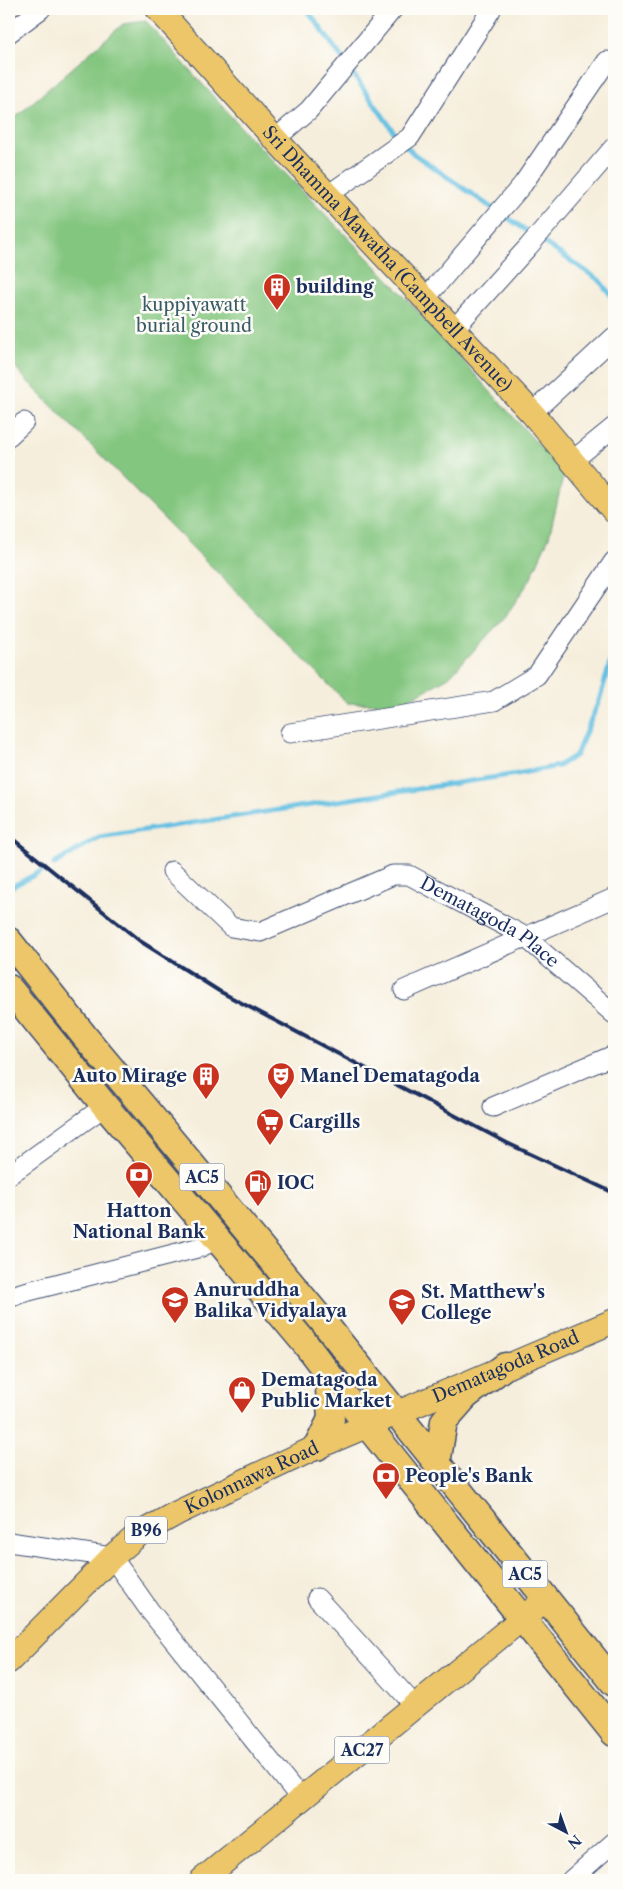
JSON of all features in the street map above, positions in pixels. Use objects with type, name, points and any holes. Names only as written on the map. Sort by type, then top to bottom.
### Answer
[{"type":"highway","name":"AC5","points":[[9,941],[86,1038],[612,1677]]},
{"type":"highway","name":"AC5","points":[[9,988],[104,1106],[304,1342],[367,1425],[614,1733]]},
{"type":"highway","points":[[437,1464],[444,1421],[466,1396],[506,1366]]},
{"type":"highway","points":[[317,1446],[331,1419],[328,1374]]},
{"type":"main road","name":"Sri Dhamma Mawatha (Campbell Avenue)","points":[[158,9],[275,139],[532,413],[614,511]]},
{"type":"main road","name":"Dematagoda Road","points":[[396,1413],[614,1321]]},
{"type":"main road","name":"Kolonnawa Road","points":[[9,1661],[112,1557],[139,1534],[177,1513],[317,1446],[396,1413]]},
{"type":"main road","points":[[522,1619],[546,1599]]},
{"type":"main road","name":"AC27","points":[[202,1880],[522,1619]]},
{"type":"street","points":[[9,34],[41,9]]},
{"type":"street","points":[[275,139],[309,110],[393,9]]},
{"type":"street","points":[[328,195],[403,142],[491,9]]},
{"type":"street","points":[[424,299],[523,184],[607,61]]},
{"type":"street","points":[[453,330],[537,238],[614,147]]},
{"type":"street","points":[[532,413],[614,337]]},
{"type":"street","points":[[9,436],[24,422]]},
{"type":"street","points":[[572,461],[614,426]]},
{"type":"street","points":[[290,733],[494,701],[537,675],[614,561]]},
{"type":"street","name":"Dematagoda Place","points":[[172,871],[231,927],[260,932],[393,875],[409,875],[524,936],[614,1014]]},
{"type":"street","points":[[404,990],[614,898]]},
{"type":"street","points":[[493,1107],[614,1055]]},
{"type":"street","points":[[9,1175],[104,1106]]},
{"type":"street","points":[[9,1298],[21,1293],[201,1247],[218,1239]]},
{"type":"street","points":[[9,1542],[112,1557],[150,1611],[301,1799]]},
{"type":"street","points":[[317,1598],[416,1707]]},
{"type":"street","points":[[571,1880],[614,1842]]},
{"type":"green space","name":"kuppiyawatt burial ground","points":[[146,21],[246,133],[394,285],[564,473],[549,537],[530,580],[505,617],[449,677],[401,704],[347,703],[27,381],[9,359],[9,123],[123,24]]},
{"type":"waterway","points":[[307,9],[344,61]]},
{"type":"waterway","points":[[349,68],[399,139]]},
{"type":"waterway","points":[[405,145],[414,154],[495,210]]},
{"type":"waterway","points":[[502,214],[533,235]]},
{"type":"waterway","points":[[540,240],[599,280],[614,299]]},
{"type":"waterway","points":[[54,864],[99,837],[517,774],[558,766],[576,755],[599,701],[614,650]]},
{"type":"waterway","points":[[9,888],[44,870]]},
{"type":"railway","points":[[9,836],[140,941],[219,991],[507,1143],[614,1193]]},
{"type":"place","name":"building","points":[[277,311]]},
{"type":"place","name":"Auto Mirage","points":[[206,1100]]},
{"type":"place","name":"Manel Dematagoda","points":[[281,1100]]},
{"type":"place","name":"Cargills","points":[[270,1146]]},
{"type":"place","name":"Hatton National Bank","points":[[139,1199]]},
{"type":"place","name":"IOC","points":[[258,1207]]},
{"type":"place","name":"Anuruddha Balika Vidyalaya","points":[[175,1324]]},
{"type":"place","name":"St. Matthew's College","points":[[402,1326]]},
{"type":"place","name":"Dematagoda Public Market","points":[[242,1414]]},
{"type":"place","name":"People's Bank","points":[[386,1500]]}]
